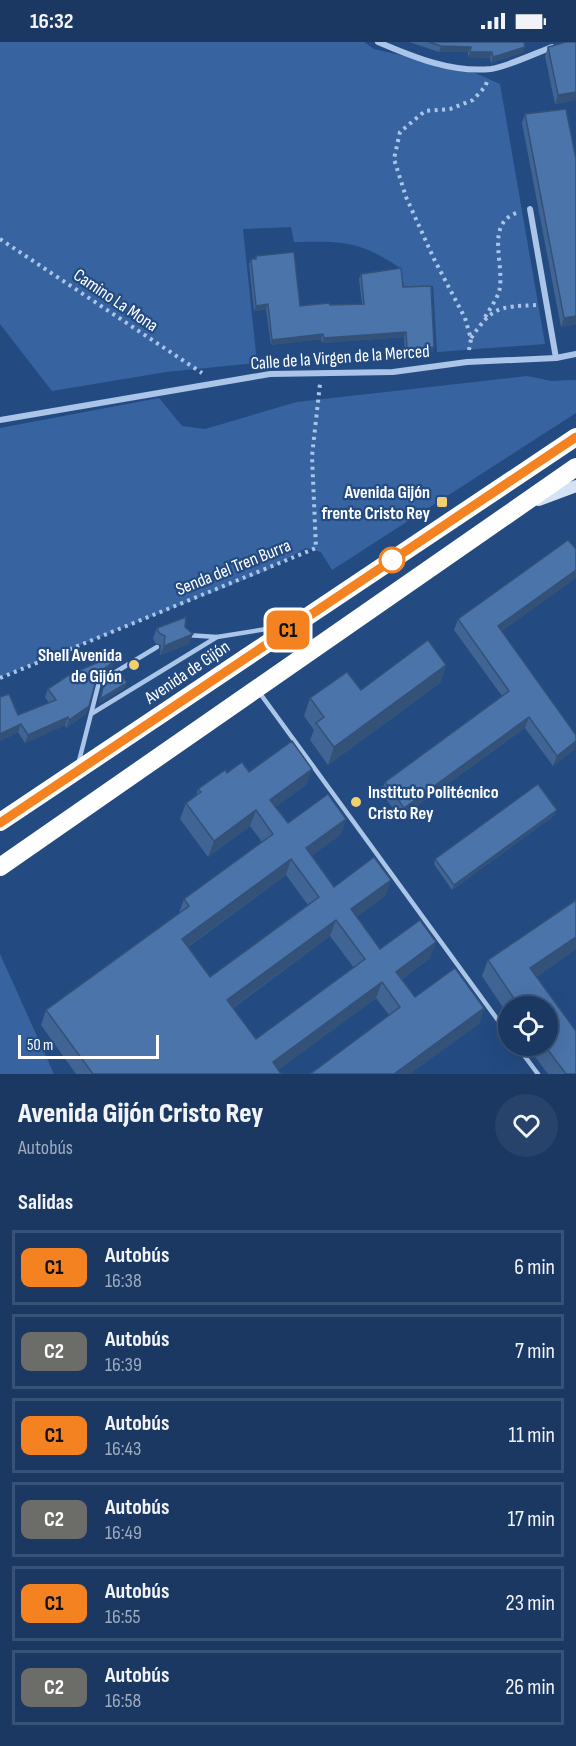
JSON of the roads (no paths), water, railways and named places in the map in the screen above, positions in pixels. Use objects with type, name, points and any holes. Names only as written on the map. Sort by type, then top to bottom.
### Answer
[{"type":"highway","name":"Avenida de Gijón","points":[[0,822],[576,436]]},
{"type":"highway","points":[[0,867],[576,467]]},
{"type":"main road","points":[[515,509],[576,486]]},
{"type":"street","points":[[378,42],[419,60],[492,69],[559,45]]},
{"type":"street","points":[[530,209],[556,358]]},
{"type":"street","name":"Calle de la Virgen de la Merced","points":[[0,420],[270,374],[393,372],[467,362],[556,358],[576,354]]},
{"type":"lane","points":[[186,635],[217,637],[297,624]]},
{"type":"lane","points":[[91,714],[217,637]]},
{"type":"lane","points":[[77,771],[99,682],[157,647]]},
{"type":"lane","points":[[255,688],[498,1020]]},
{"type":"lane","points":[[524,1056],[538,1074]]},
{"type":"place","name":"Avenida Gijón frente Cristo Rey","points":[[442,502]]},
{"type":"place","name":"Shell Avenida de Gijón","points":[[134,665]]},
{"type":"place","name":"Instituto Politécnico Cristo Rey","points":[[356,802]]}]
